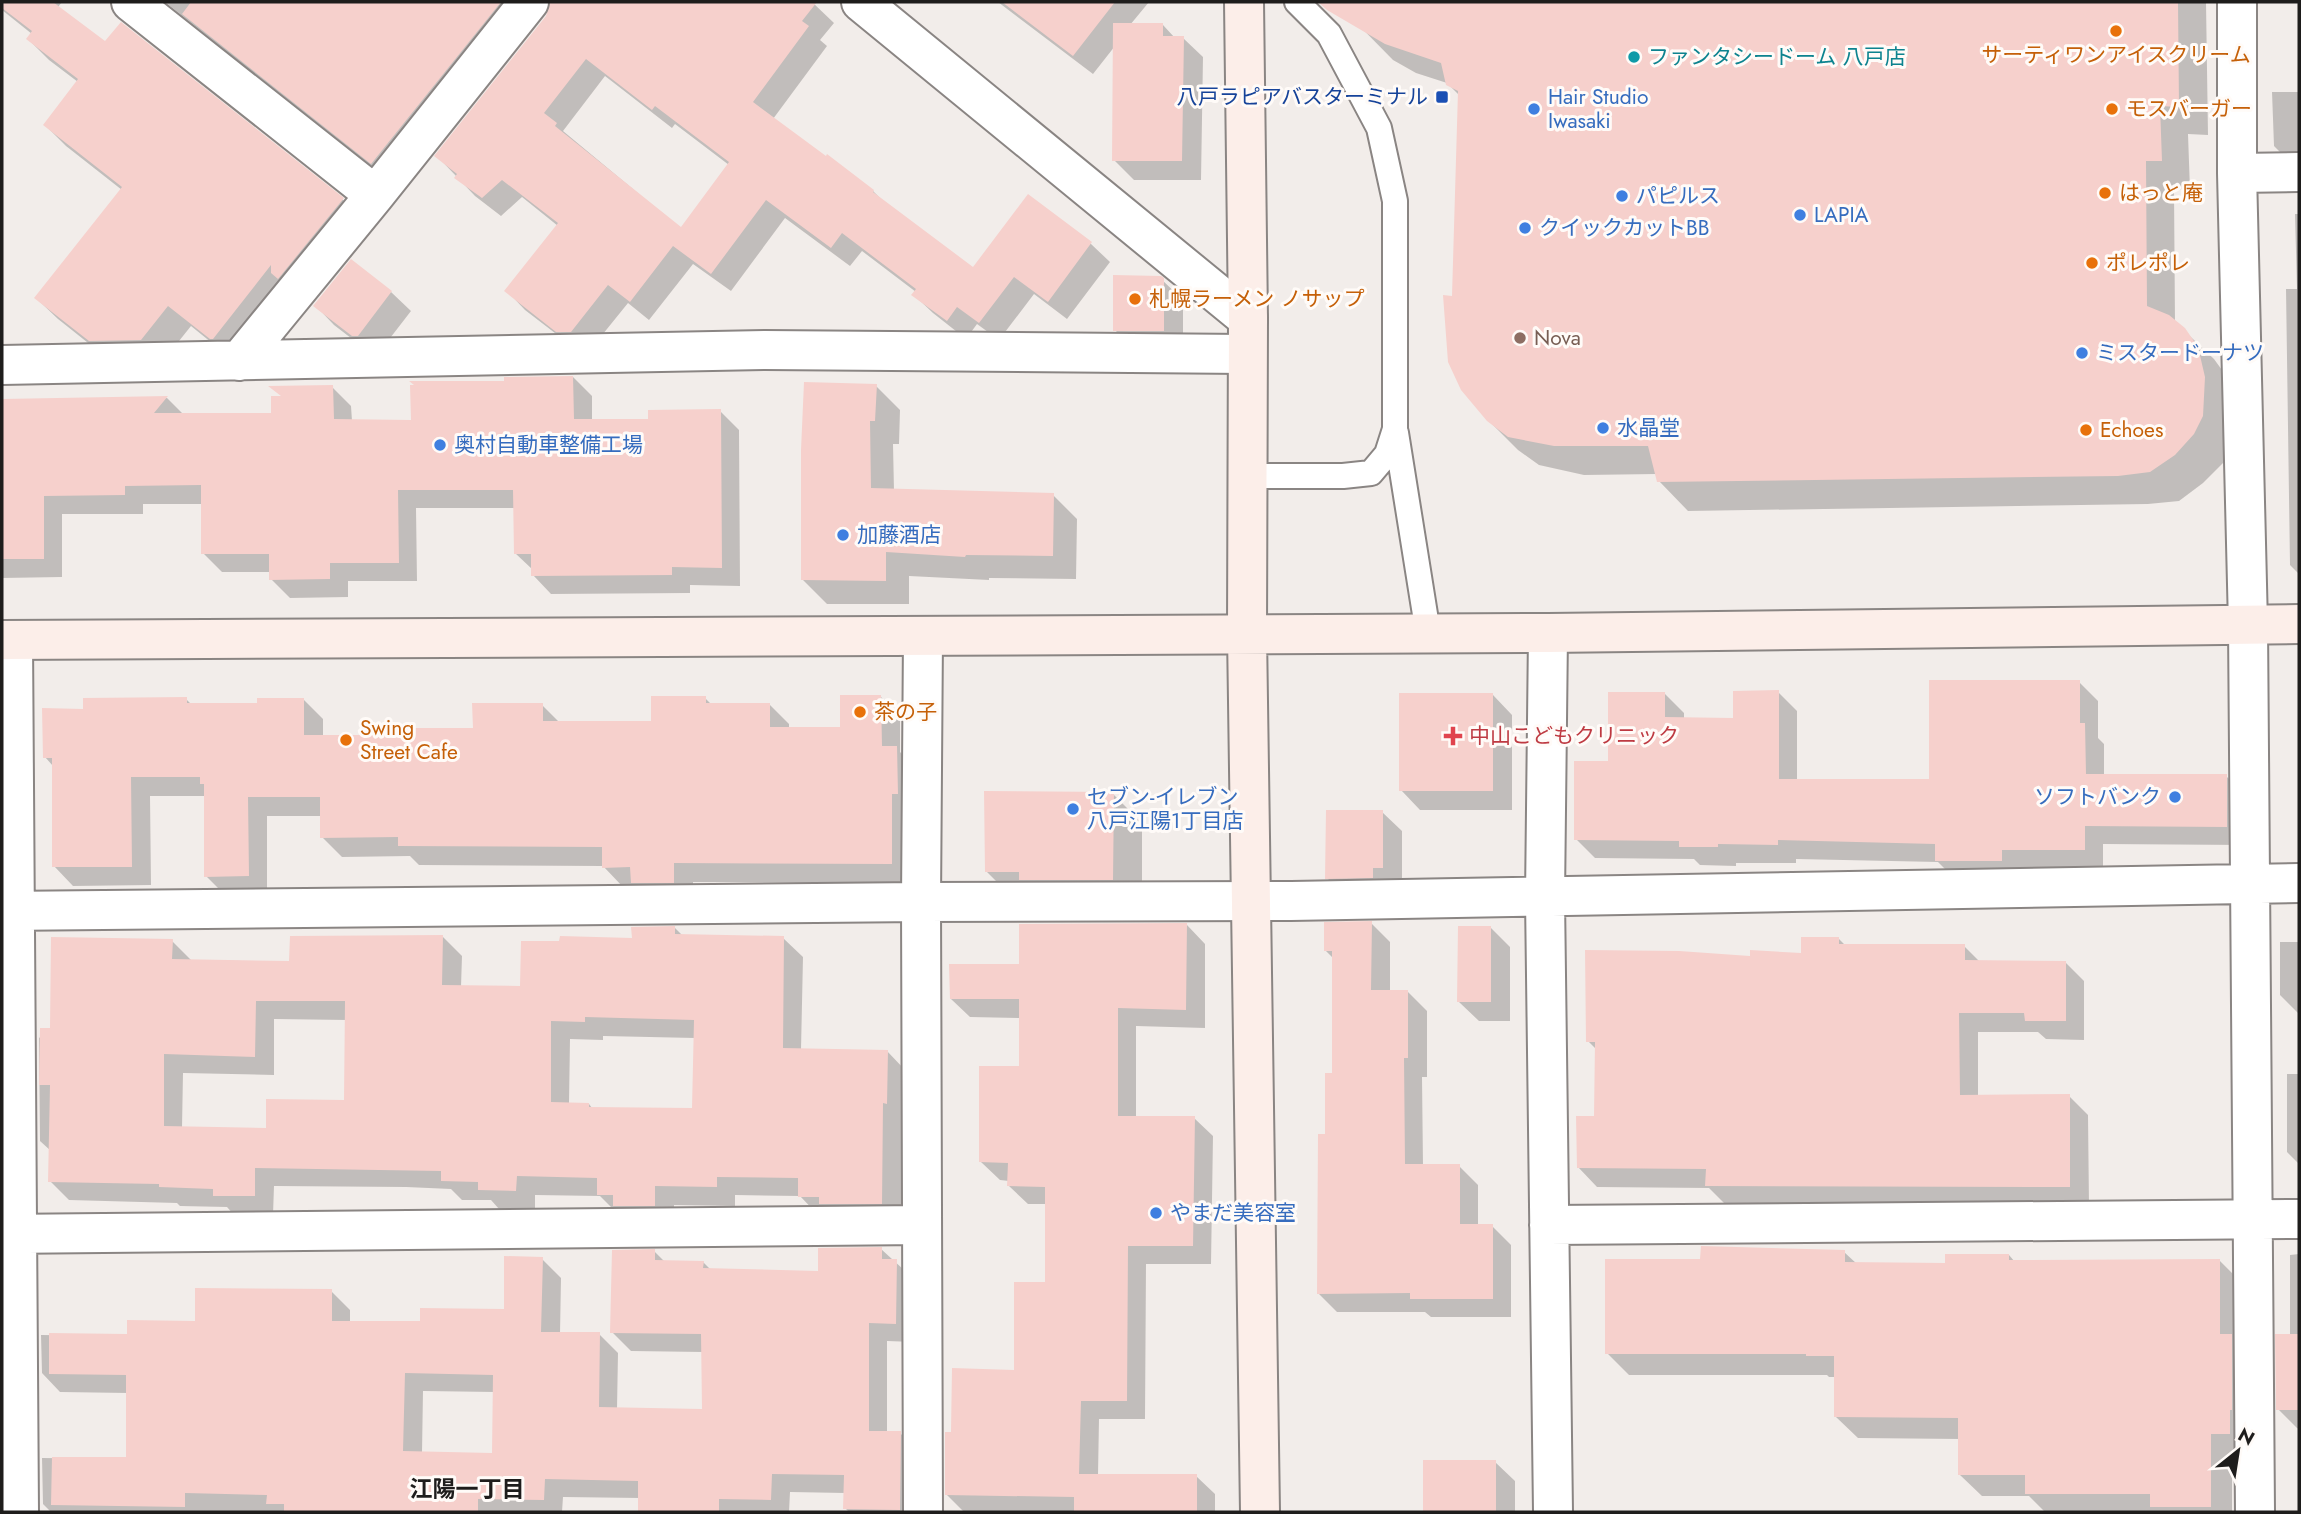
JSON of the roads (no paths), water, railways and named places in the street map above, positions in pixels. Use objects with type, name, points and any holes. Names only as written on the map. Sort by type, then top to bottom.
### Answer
[{"type":"street","points":[[131,2],[375,195]]},
{"type":"street","points":[[239,361],[529,2]]},
{"type":"street","points":[[862,2],[1247,337]]},
{"type":"street","points":[[1244,2],[1247,634],[1260,1512]]},
{"type":"street","points":[[2237,2],[2237,173],[2248,625],[2255,1512]]},
{"type":"street","points":[[2237,173],[2299,172]]},
{"type":"street","points":[[2,365],[765,350],[1247,337]]},
{"type":"street","points":[[19,1512],[9,1234],[8,640],[1548,633],[2299,624]]},
{"type":"street","points":[[1548,633],[1545,898],[1553,1512]]},
{"type":"street","points":[[923,636],[923,1512]]},
{"type":"street","points":[[8,911],[1545,898],[2299,883]]},
{"type":"street","points":[[1549,1225],[2299,1219]]},
{"type":"street","points":[[9,1234],[922,1225]]},
{"type":"lane","points":[[1297,2],[1329,34],[1379,128],[1395,201],[1395,429],[1427,633]]},
{"type":"lane","points":[[1247,476],[1343,476],[1371,473],[1387,454],[1395,429]]},
{"type":"place","name":"サーティワンアイスクリーム","points":[[2116,31]]},
{"type":"place","name":"ファンタシードーム 八戸店","points":[[1634,57]]},
{"type":"place","name":"八戸ラピアバスターミナル","points":[[1442,97]]},
{"type":"place","name":"Hair Studio Iwasaki","points":[[1534,109]]},
{"type":"place","name":"モスバーガー","points":[[2112,109]]},
{"type":"place","name":"はっと庵","points":[[2105,193]]},
{"type":"place","name":"パピルス","points":[[1622,196]]},
{"type":"place","name":"LAPIA","points":[[1800,215]]},
{"type":"place","name":"クイックカットBB","points":[[1525,228]]},
{"type":"place","name":"ポレポレ","points":[[2092,263]]},
{"type":"place","name":"札幌ラーメン ノサップ","points":[[1135,299]]},
{"type":"place","name":"Nova","points":[[1520,338]]},
{"type":"place","name":"ミスタードーナツ","points":[[2082,353]]},
{"type":"place","name":"水晶堂","points":[[1603,428]]},
{"type":"place","name":"Echoes","points":[[2086,430]]},
{"type":"place","name":"奥村自動車整備工場","points":[[440,445]]},
{"type":"place","name":"加藤酒店","points":[[843,535]]},
{"type":"place","name":"茶の子","points":[[860,712]]},
{"type":"place","name":"中山こどもクリニック","points":[[1453,736]]},
{"type":"place","name":"Swing Street Cafe","points":[[346,740]]},
{"type":"place","name":"ソフトバンク","points":[[2175,797]]},
{"type":"place","name":"セブン-イレブン 八戸江陽1丁目店","points":[[1073,809]]},
{"type":"place","name":"やまだ美容室","points":[[1156,1213]]},
{"type":"district","name":"江陽一丁目","points":[[467,1489]]}]
